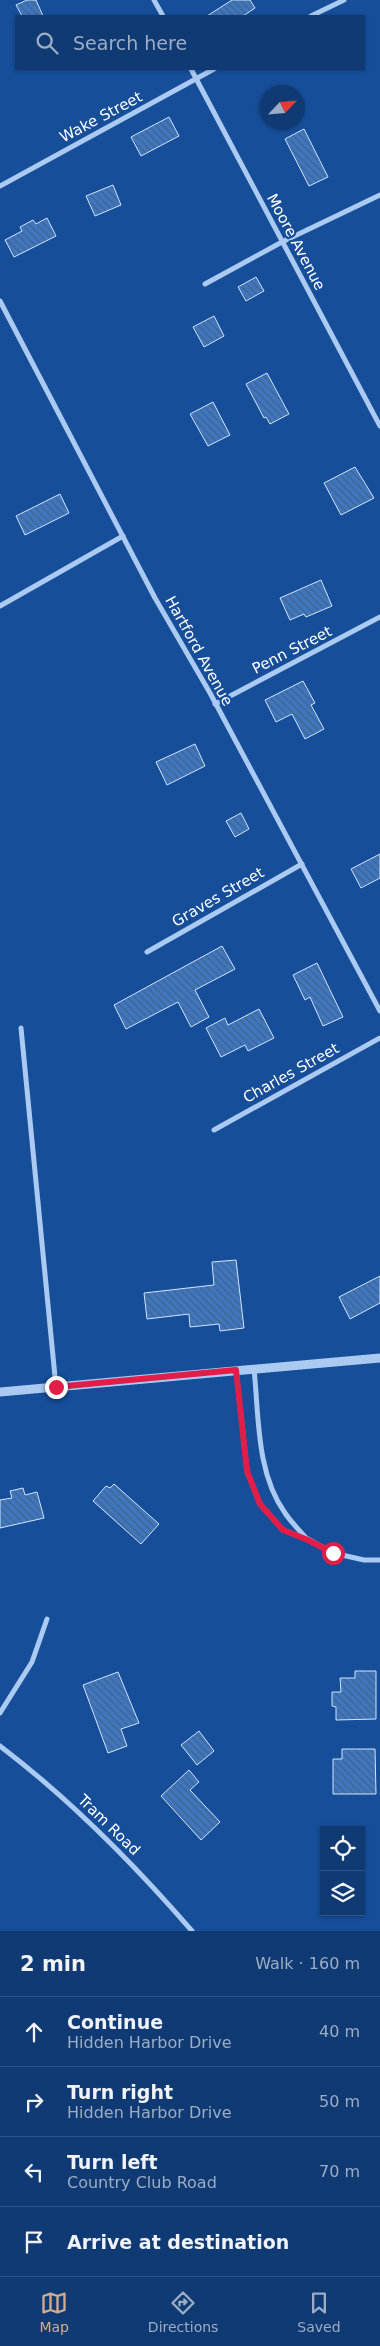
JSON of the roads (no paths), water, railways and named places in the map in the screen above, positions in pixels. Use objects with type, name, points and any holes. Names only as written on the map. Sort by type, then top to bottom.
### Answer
[{"type":"street","points":[[154,0],[162,15]]},
{"type":"street","points":[[313,15],[344,0]]},
{"type":"street","name":"Moore Avenue","points":[[192,70],[380,426]]},
{"type":"street","name":"Wake Street","points":[[0,186],[212,70]]},
{"type":"street","points":[[205,284],[282,242],[380,195]]},
{"type":"street","name":"Hartford Avenue","points":[[0,301],[123,536],[380,1011]]},
{"type":"street","points":[[0,606],[123,536]]},
{"type":"street","name":"Penn Street","points":[[215,704],[380,617]]},
{"type":"street","name":"Graves Street","points":[[147,952],[302,864]]},
{"type":"street","points":[[22,1028],[56,1387]]},
{"type":"street","name":"Charles Street","points":[[214,1130],[380,1038]]},
{"type":"street","points":[[0,1392],[380,1358]]},
{"type":"street","points":[[254,1368],[264,1466],[273,1492],[284,1513],[308,1540]]},
{"type":"street","points":[[236,1370],[247,1471],[260,1504],[283,1530],[333,1553],[364,1560],[380,1560]]},
{"type":"street","points":[[0,1713],[32,1662],[47,1619]]},
{"type":"street","name":"Tram Road","points":[[0,1746],[37,1774],[97,1829],[155,1888],[192,1931]]}]
